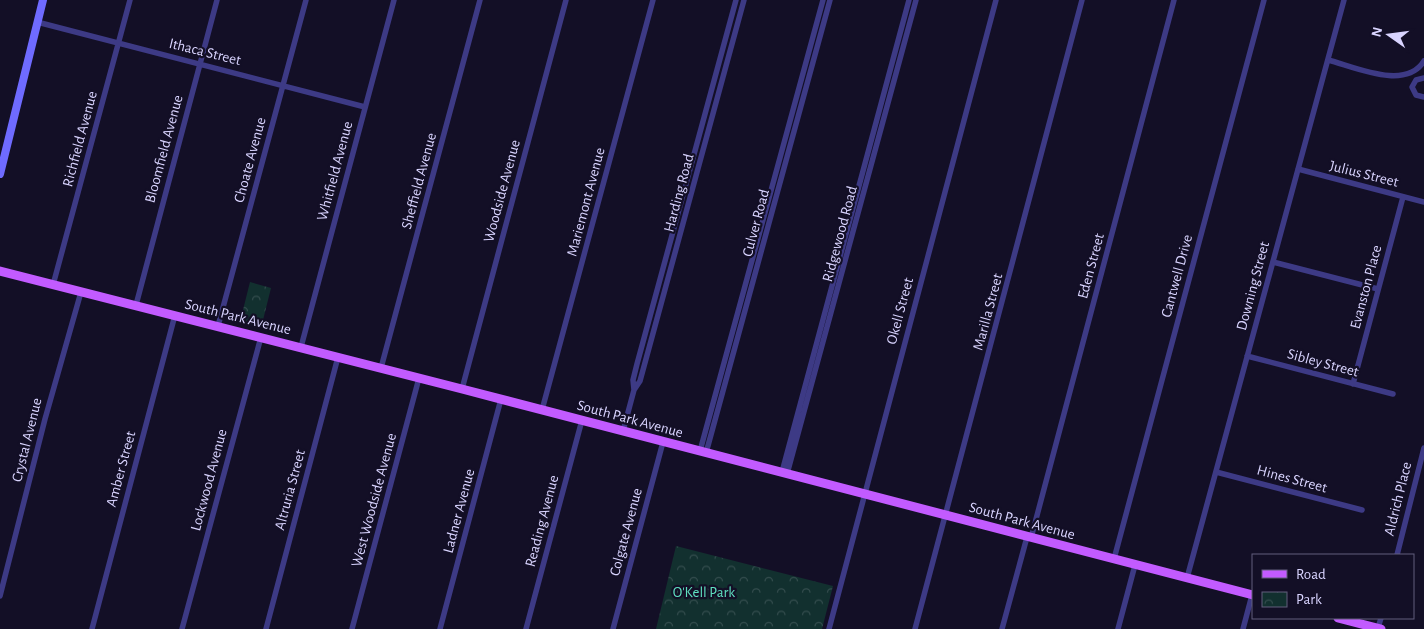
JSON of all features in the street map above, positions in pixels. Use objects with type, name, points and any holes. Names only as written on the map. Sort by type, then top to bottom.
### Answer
[{"type":"main road","name":"South Park Avenue","points":[[0,271],[1252,595]]},
{"type":"main road","points":[[1342,619],[1379,629]]},
{"type":"street","points":[[0,174],[43,0]]},
{"type":"street","name":"Richfield Avenue","points":[[54,284],[130,0]]},
{"type":"street","name":"Bloomfield Avenue","points":[[136,305],[218,0]]},
{"type":"street","name":"Choate Avenue","points":[[218,326],[306,0]]},
{"type":"street","name":"Whitfield Avenue","points":[[301,348],[394,0]]},
{"type":"street","name":"Sheffield Avenue","points":[[381,368],[480,0]]},
{"type":"street","name":"Woodside Avenue","points":[[462,389],[566,0]]},
{"type":"street","name":"Mariemont Avenue","points":[[542,410],[653,0]]},
{"type":"street","name":"Harding Road","points":[[623,431],[634,390],[640,381],[668,282],[744,0]]},
{"type":"street","name":"Culver Road","points":[[703,452],[823,0]]},
{"type":"street","name":"Culver Road","points":[[703,452],[830,0]]},
{"type":"street","name":"Ridgewood Road","points":[[906,24],[909,0]]},
{"type":"street","name":"Ridgewood Road","points":[[784,473],[906,24],[916,0]]},
{"type":"street","name":"Okell Street","points":[[829,629],[996,0]]},
{"type":"street","name":"Marilla Street","points":[[915,629],[1082,0]]},
{"type":"street","name":"Eden Street","points":[[1002,629],[1029,537],[1174,0]]},
{"type":"street","name":"Cantwell Drive","points":[[1114,559],[1264,0]]},
{"type":"street","name":"Downing Street","points":[[1187,578],[1344,0]]},
{"type":"street","points":[[735,3],[742,8]]},
{"type":"street","name":"Harding Road","points":[[634,390],[633,380],[735,3]]},
{"type":"street","name":"Ithaca Street","points":[[37,22],[365,107]]},
{"type":"street","points":[[1328,60],[1394,77],[1413,73],[1424,61]]},
{"type":"street","points":[[1413,73],[1416,80]]},
{"type":"street","points":[[715,76],[723,78]]},
{"type":"street","points":[[1424,78],[1416,80],[1413,85],[1414,92],[1418,96],[1424,97]]},
{"type":"street","points":[[696,144],[704,146]]},
{"type":"street","name":"Julius Street","points":[[1298,170],[1424,202]]},
{"type":"street","name":"Evanston Place","points":[[1353,384],[1402,196]]},
{"type":"street","points":[[678,210],[687,213]]},
{"type":"street","points":[[1273,262],[1378,289]]},
{"type":"street","points":[[660,280],[668,282]]},
{"type":"street","name":"Crystal Avenue","points":[[0,596],[45,419],[81,292]]},
{"type":"street","name":"Amber Street","points":[[92,629],[175,315]]},
{"type":"street","name":"Lockwood Avenue","points":[[182,629],[261,337]]},
{"type":"street","name":"Sibley Street","points":[[1247,356],[1392,394]]},
{"type":"street","name":"Altruria Street","points":[[266,629],[338,357]]},
{"type":"street","name":"West Woodside Avenue","points":[[352,629],[419,378]]},
{"type":"street","name":"Ladner Avenue","points":[[440,629],[501,399]]},
{"type":"street","name":"Reading Avenue","points":[[526,629],[582,420]]},
{"type":"street","name":"Colgate Avenue","points":[[613,629],[663,442]]},
{"type":"street","name":"Aldrich Place","points":[[1396,554],[1424,448]]},
{"type":"street","name":"Hines Street","points":[[1216,472],[1362,510]]},
{"type":"street","points":[[1118,629],[1135,565]]},
{"type":"street","points":[[1243,629],[1252,598]]},
{"type":"green space","points":[[250,282],[271,288],[261,328],[240,322]]},
{"type":"green space","name":"O'Kell Park","points":[[676,546],[833,586],[822,629],[656,629]]}]
